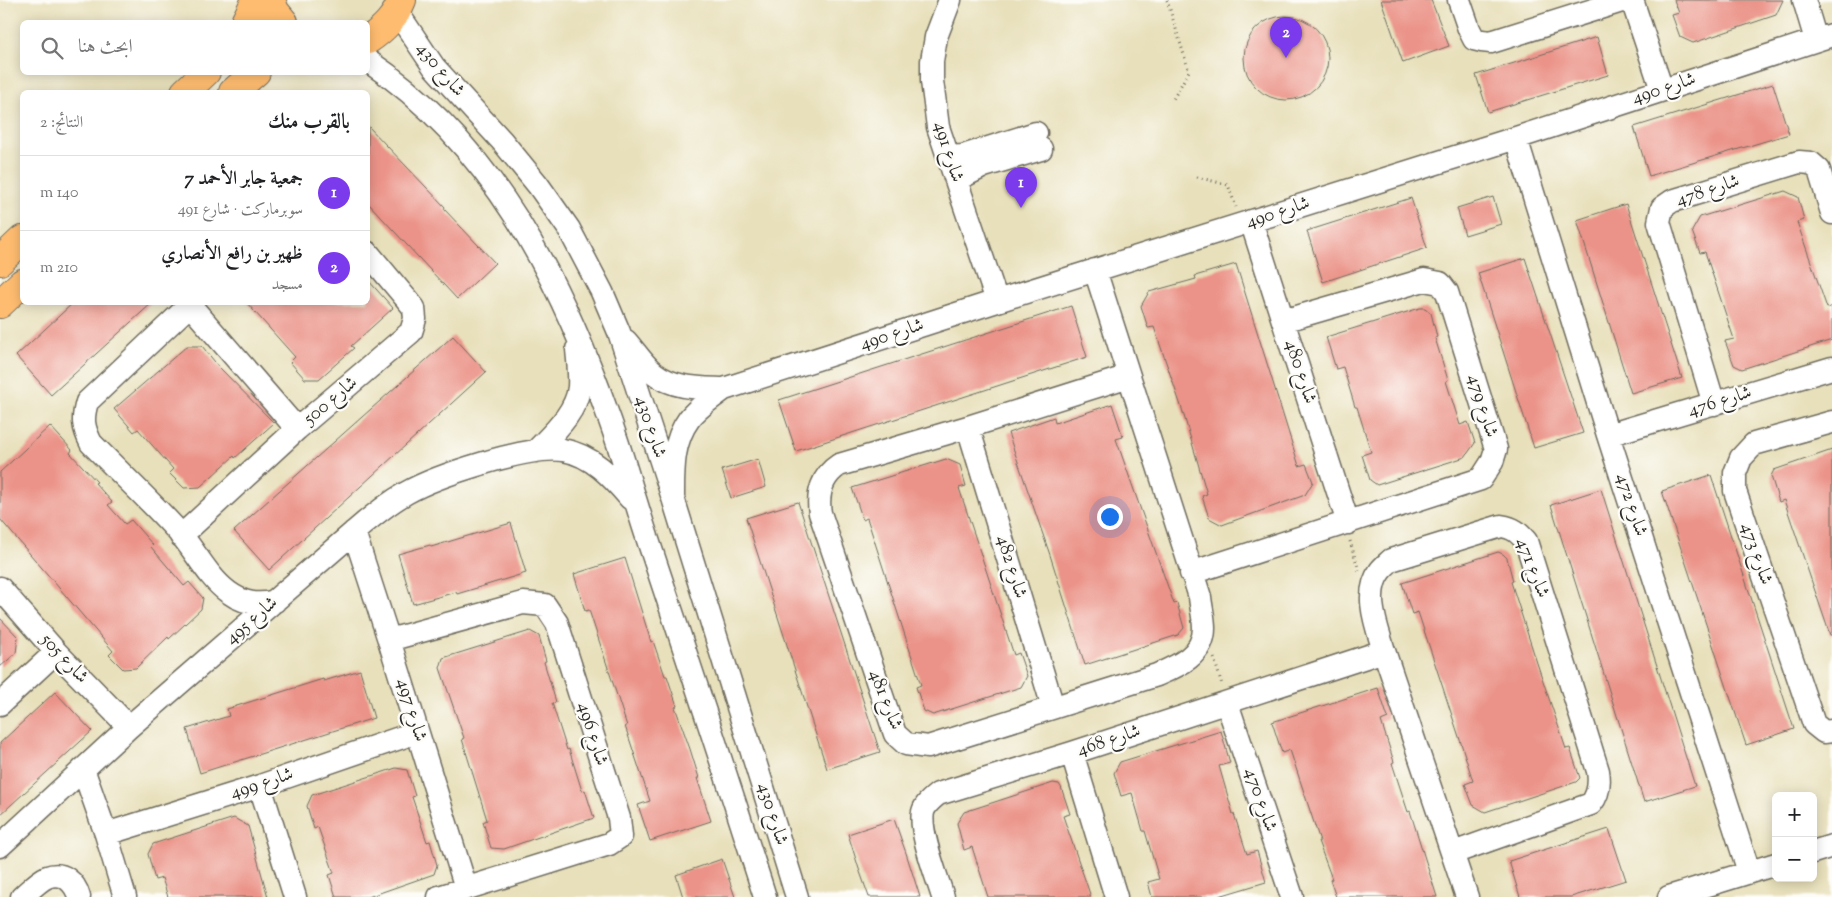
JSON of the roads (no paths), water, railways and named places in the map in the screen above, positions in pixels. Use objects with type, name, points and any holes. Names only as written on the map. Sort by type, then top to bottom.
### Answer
[{"type":"main road","points":[[246,20],[256,0]]},
{"type":"main road","points":[[271,0],[275,11],[282,20]]},
{"type":"main road","points":[[370,39],[383,29],[399,6]]},
{"type":"main road","points":[[187,90],[203,75]]},
{"type":"main road","points":[[236,90],[253,75]]},
{"type":"main road","points":[[0,260],[20,242]]},
{"type":"main road","points":[[0,304],[20,285]]},
{"type":"street","name":"شارع 491","points":[[950,0],[936,37],[932,61],[932,81],[938,127],[997,301]]},
{"type":"street","points":[[1459,0],[1474,39],[1492,42],[1625,0]]},
{"type":"street","points":[[1632,0],[1662,90]]},
{"type":"street","points":[[1804,0],[1824,37]]},
{"type":"street","name":"شارع 430","points":[[399,6],[434,67],[502,141],[569,229],[595,278],[619,332],[673,498],[797,897]]},
{"type":"street","name":"شارع 490","points":[[673,498],[673,464],[678,439],[688,420],[704,404],[724,389],[1516,138],[1824,37]]},
{"type":"street","name":"شارع 430","points":[[370,62],[422,102],[475,158],[499,193],[548,273],[575,330],[609,417],[765,897]]},
{"type":"street","name":"شارع 472","points":[[1516,138],[1608,435],[1749,872]]},
{"type":"street","points":[[948,157],[963,156],[1038,141],[956,180]]},
{"type":"street","name":"شارع 478","points":[[1714,404],[1659,222],[1662,208],[1672,202],[1799,162],[1811,163],[1819,170],[1832,213]]},
{"type":"street","name":"شارع 480","points":[[1247,223],[1283,321],[1348,523]]},
{"type":"street","name":"شارع 500","points":[[181,536],[298,429],[411,332],[415,319],[414,308],[370,255]]},
{"type":"street","points":[[1095,270],[1191,573]]},
{"type":"street","name":"شارع 479","points":[[1191,573],[1481,479],[1492,462],[1496,449],[1447,292],[1440,283],[1424,280],[1283,321]]},
{"type":"street","points":[[191,305],[87,402],[83,416],[86,432],[91,443],[181,536],[217,582],[228,592],[242,600],[257,605],[275,601]]},
{"type":"street","points":[[193,305],[298,429]]},
{"type":"street","points":[[536,451],[566,416],[573,404],[578,389],[575,330]]},
{"type":"street","name":"شارع 490","points":[[619,332],[654,373],[673,383],[691,388],[724,389]]},
{"type":"street","name":"شارع 476","points":[[1608,435],[1832,368]]},
{"type":"street","name":"شارع 481","points":[[1129,376],[968,427],[839,465],[831,470],[818,499],[820,513],[895,734],[906,744],[928,747],[1157,675],[1179,666],[1200,648],[1204,629],[1200,597],[1191,573]]},
{"type":"street","name":"شارع 473","points":[[1832,422],[1754,444],[1741,458],[1735,474],[1735,491],[1814,724],[1824,732],[1832,731]]},
{"type":"street","name":"شارع 482","points":[[968,427],[1053,707]]},
{"type":"street","name":"شارع 495","points":[[0,846],[129,728],[354,532],[382,508],[407,492],[476,466],[536,451],[563,450],[580,456],[598,466],[612,477],[637,507]]},
{"type":"street","name":"شارع 471","points":[[1453,853],[1591,804],[1596,798],[1600,781],[1526,542],[1517,530],[1501,526],[1392,560],[1380,571],[1372,588],[1373,614],[1384,651],[1467,897]]},
{"type":"street","name":"شارع 497","points":[[354,532],[466,888]]},
{"type":"street","name":"شارع 505","points":[[0,588],[56,652],[129,728]]},
{"type":"street","name":"شارع 496","points":[[389,640],[523,603],[545,605],[557,623],[619,818],[621,836],[609,844],[438,897]]},
{"type":"street","name":"شارع 468","points":[[943,897],[923,830],[923,811],[938,794],[1072,753],[1384,651]]},
{"type":"street","points":[[0,704],[56,652]]},
{"type":"street","name":"شارع 470","points":[[1227,703],[1292,897]]},
{"type":"street","name":"شارع 499","points":[[106,834],[260,786],[417,732]]},
{"type":"street","points":[[1072,753],[1116,897]]},
{"type":"street","points":[[83,769],[106,834],[125,897]]},
{"type":"street","points":[[260,786],[295,897]]},
{"type":"street","points":[[1817,851],[1832,846]]},
{"type":"street","points":[[1669,897],[1772,865]]},
{"type":"street","points":[[22,897],[45,878],[57,876],[73,883],[77,887],[79,897]]},
{"type":"place","name":"ظهير بن رافع الأنصاري","points":[[1286,58]]},
{"type":"place","name":"جمعية جابر الأحمد 7","points":[[1021,208]]}]
